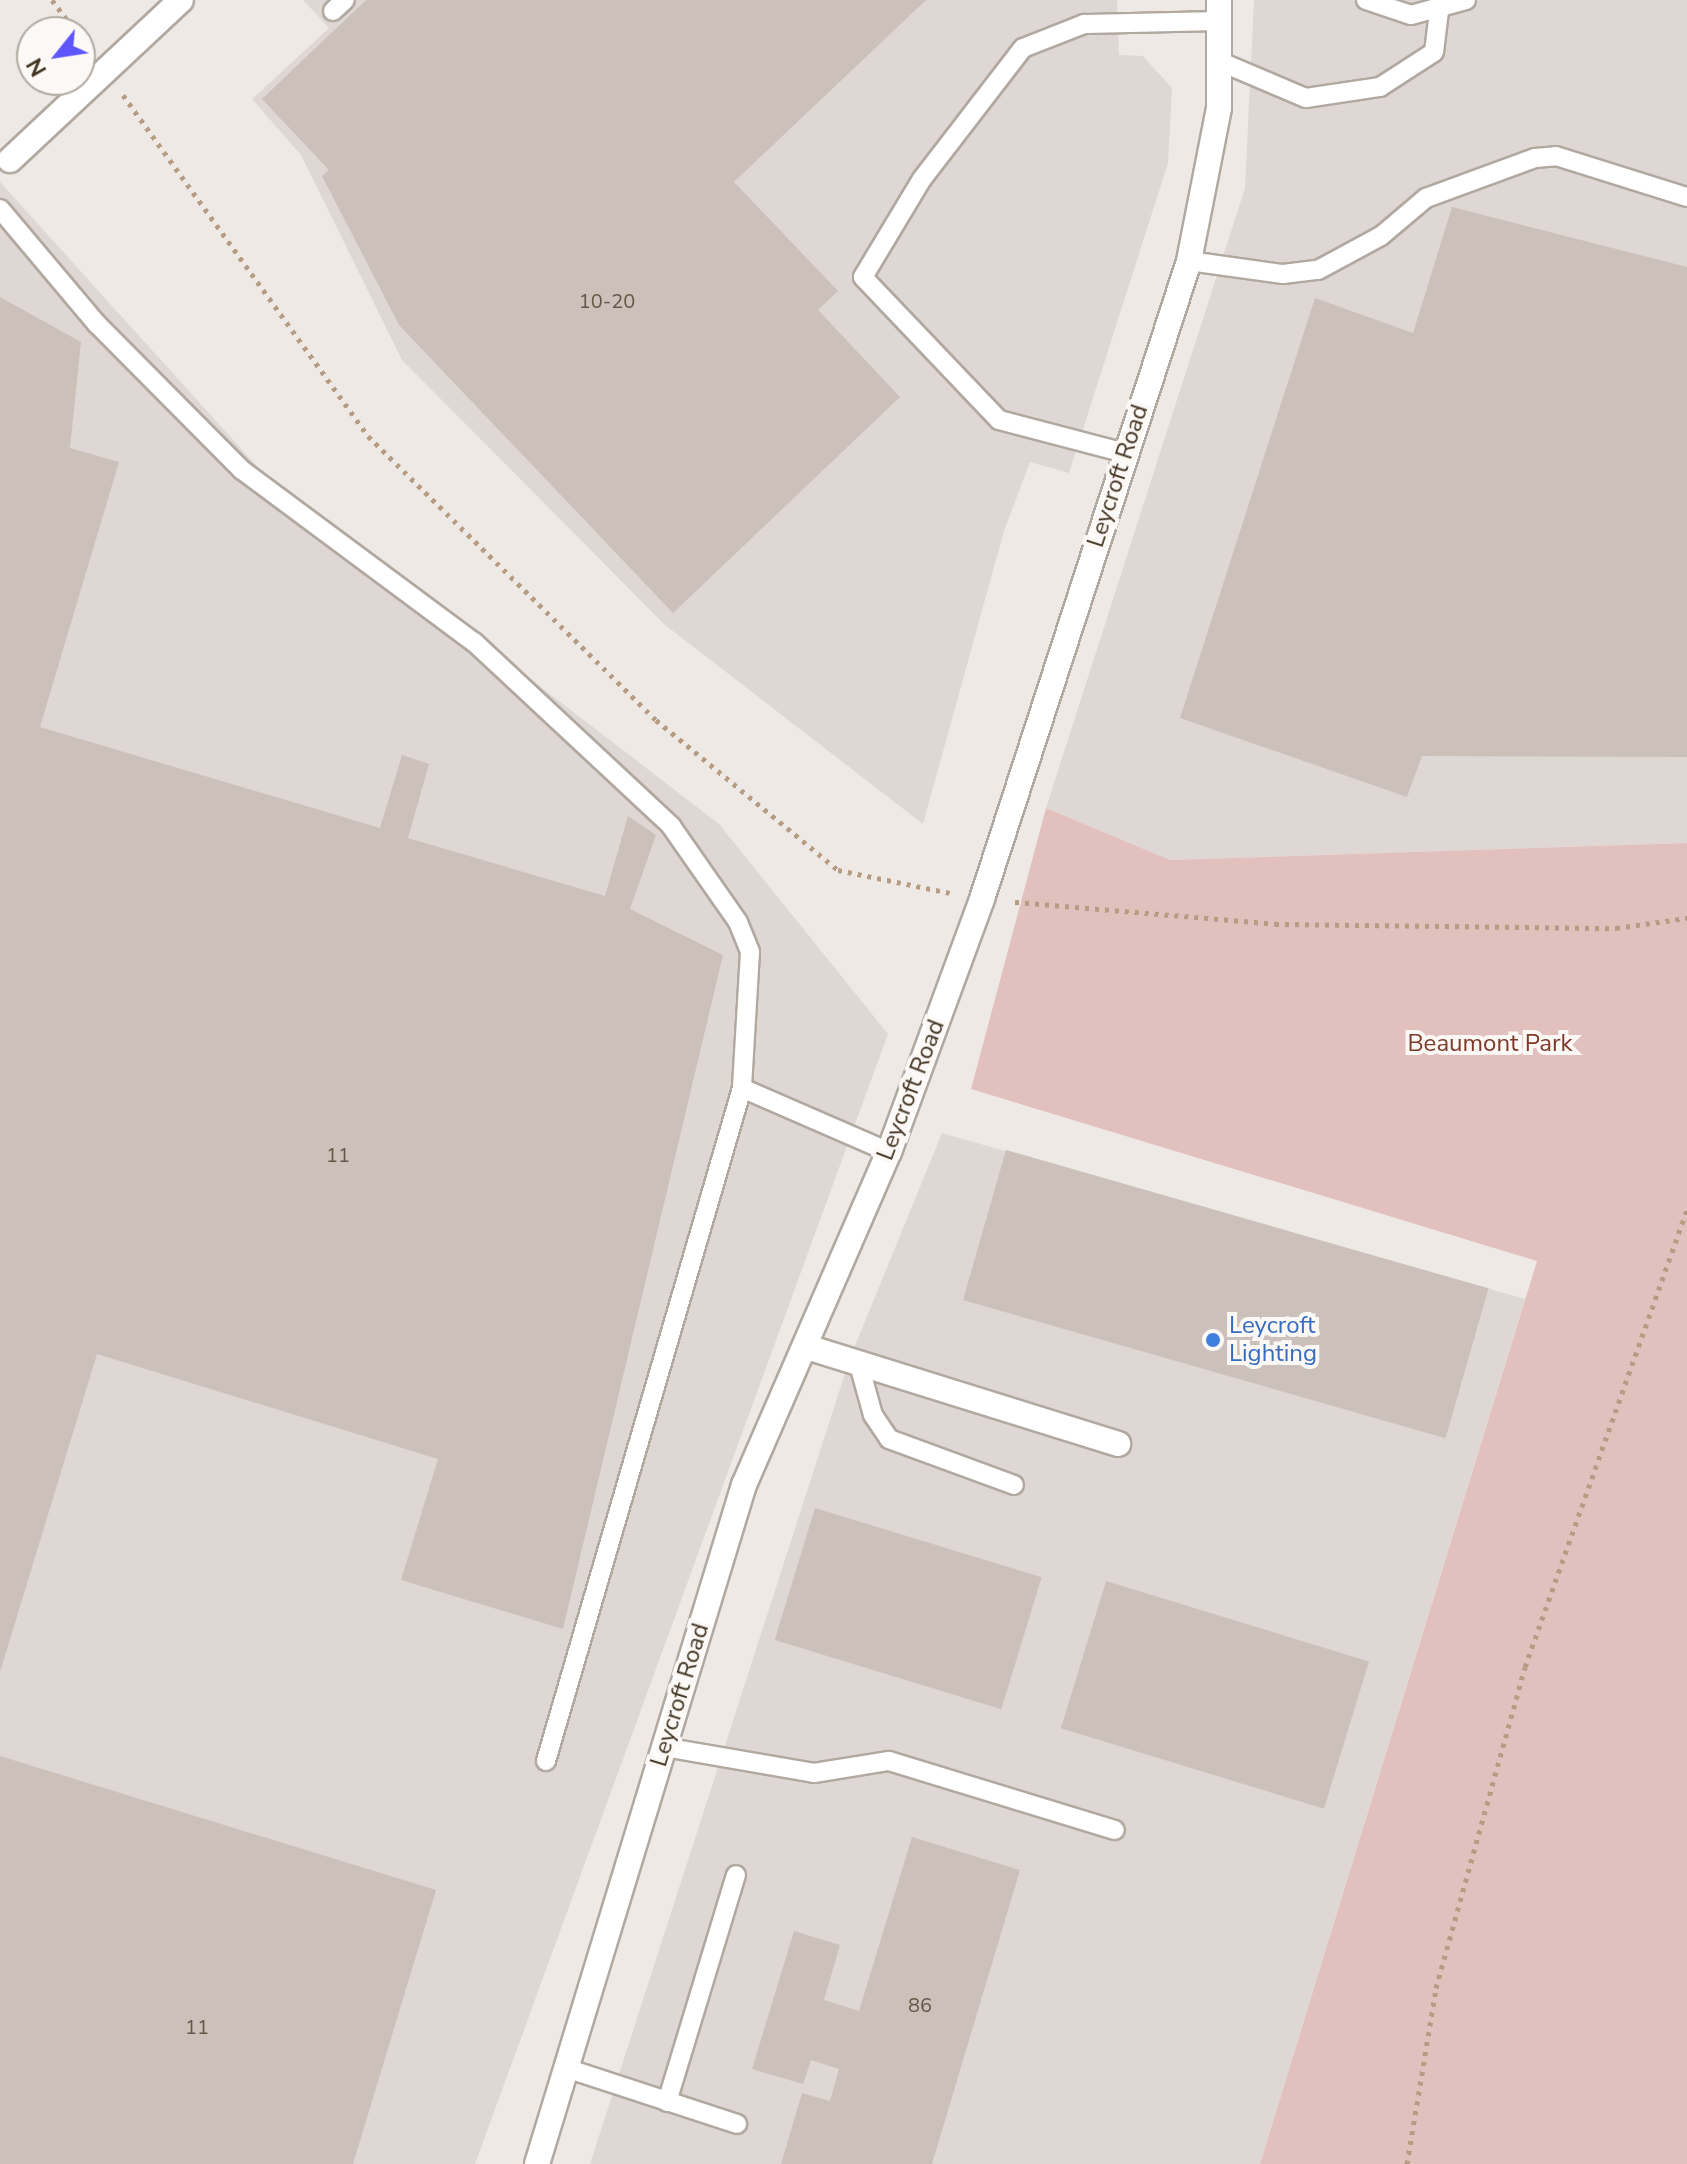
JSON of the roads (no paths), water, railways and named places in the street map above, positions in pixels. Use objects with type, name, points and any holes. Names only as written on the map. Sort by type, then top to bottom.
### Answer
[{"type":"street","points":[[10,160],[181,0]]},
{"type":"street","name":"Leycroft Road","points":[[537,2164],[744,1485],[807,1347],[889,1152],[982,899],[1189,261],[1210,174],[1221,62],[1220,10]]},
{"type":"street","points":[[807,1347],[1118,1444]]},
{"type":"lane","points":[[1366,0],[1411,15],[1439,11],[1466,0]]},
{"type":"lane","points":[[1125,453],[999,420],[863,277],[922,179],[1023,48],[1084,24],[1220,10]]},
{"type":"lane","points":[[1221,62],[1306,98],[1380,87],[1434,52],[1439,11]]},
{"type":"lane","points":[[1189,261],[1283,274],[1318,270],[1381,236],[1426,198],[1535,158],[1556,156],[1687,197]]},
{"type":"lane","points":[[0,209],[97,324],[242,470],[474,642],[671,826],[738,922],[750,952],[742,1088],[546,1761]]},
{"type":"lane","points":[[742,1088],[889,1152]]},
{"type":"lane","points":[[858,1361],[873,1415],[889,1439],[1014,1485]]},
{"type":"lane","points":[[664,1747],[814,1773],[889,1761],[1115,1830]]},
{"type":"lane","points":[[667,2102],[736,1875]]},
{"type":"lane","points":[[566,2068],[737,2124]]},
{"type":"place","name":"Leycroft Lighting","points":[[1213,1340]]},
{"type":"park label","name":"Beaumont Park","points":[[1490,1044]]}]
